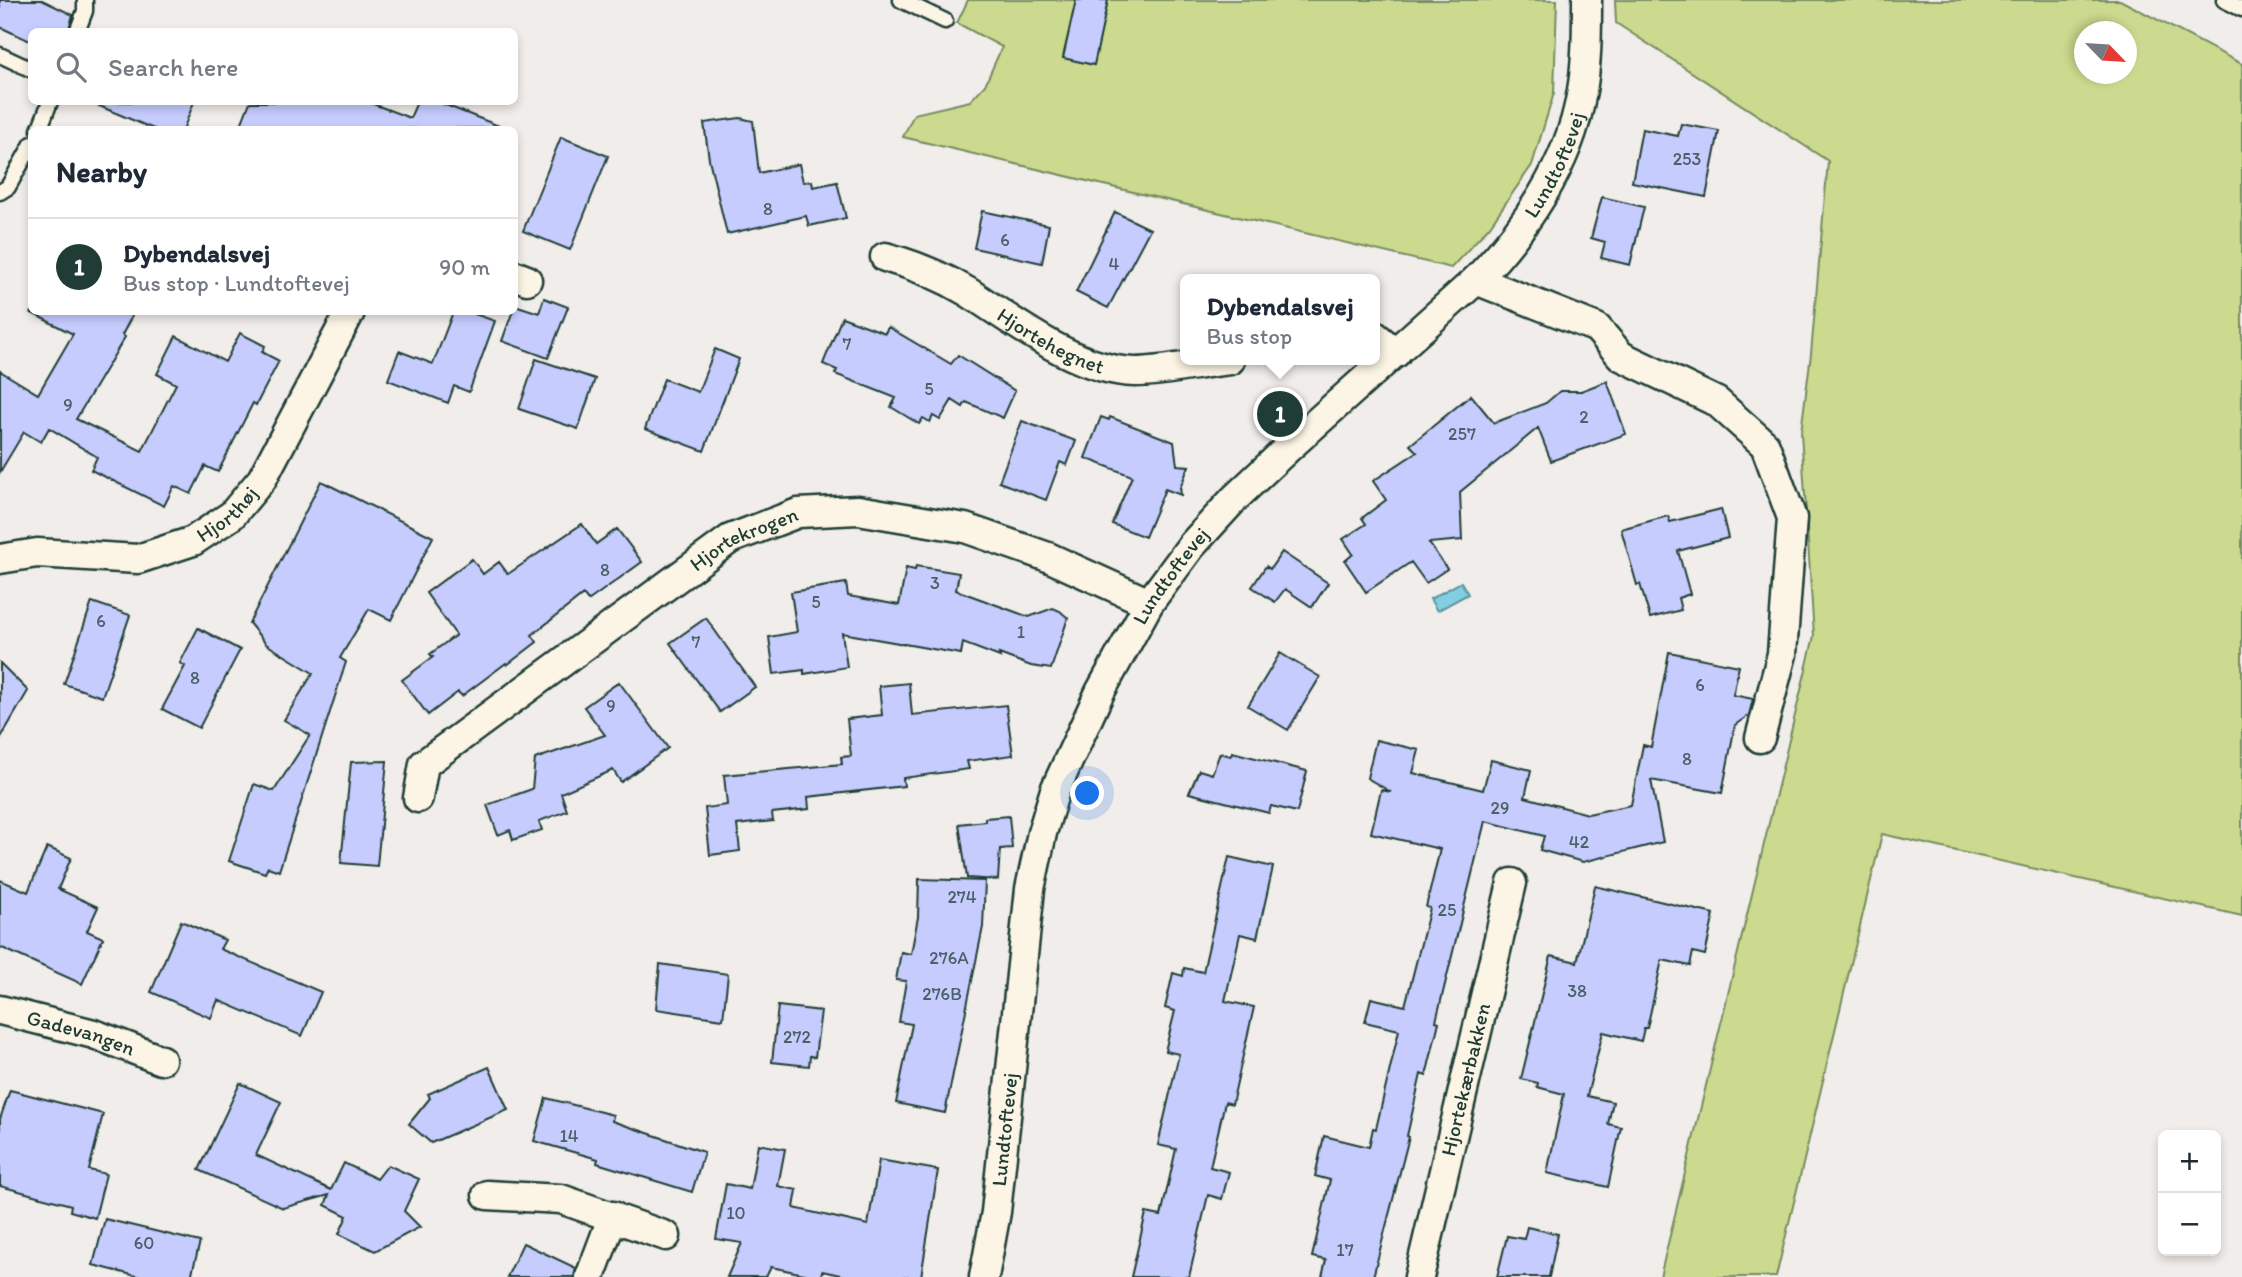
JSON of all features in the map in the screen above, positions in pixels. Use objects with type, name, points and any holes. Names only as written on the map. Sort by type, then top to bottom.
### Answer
[{"type":"street","name":"Lundtoftevej","points":[[1385,344],[1476,280],[1498,258],[1555,171],[1571,135],[1581,96],[1587,0]]},
{"type":"street","name":"Hjortehegnet","points":[[885,257],[916,266],[966,291],[1015,324],[1071,354],[1102,366],[1134,372],[1190,365]]},
{"type":"street","points":[[1476,280],[1597,328],[1621,356],[1717,402],[1765,445],[1792,518],[1782,654],[1760,738]]},
{"type":"street","name":"Hjorthøj","points":[[0,559],[37,553],[138,559],[193,541],[232,515],[262,479],[348,315]]},
{"type":"street","name":"Lundtoftevej","points":[[984,1277],[996,1212],[1030,889],[1055,790],[1100,692],[1149,603],[1192,545],[1365,365]]},
{"type":"street","name":"Hjortekrogen","points":[[418,798],[424,764],[730,539],[798,513],[858,510],[965,528],[1048,557],[1149,603]]},
{"type":"street","name":"Hjortekærbakken","points":[[1419,1277],[1512,883]]},
{"type":"street","name":"Gadevangen","points":[[0,1010],[94,1034],[161,1060]]},
{"type":"street","points":[[487,1195],[561,1199],[666,1236]]},
{"type":"street","points":[[590,1277],[613,1216]]},
{"type":"lane","points":[[79,28],[85,11],[85,0]]},
{"type":"lane","points":[[901,0],[945,21]]},
{"type":"lane","points":[[2224,0],[2242,9]]},
{"type":"lane","points":[[0,55],[28,68]]},
{"type":"lane","points":[[41,126],[49,105]]},
{"type":"lane","points":[[0,192],[8,187],[28,151]]},
{"type":"green space","points":[[968,0],[1076,0],[1063,57],[1093,65],[1108,0],[1557,0],[1554,93],[1532,165],[1489,227],[1451,268],[903,137],[914,114],[970,101],[985,85],[1002,47],[957,23]]},
{"type":"green space","points":[[1615,0],[2120,0],[2242,64],[2242,916],[1882,834],[1776,1277],[1660,1277],[1814,636],[1801,432],[1811,354],[1828,161],[1616,23]]},
{"type":"water","points":[[1461,582],[1468,594],[1437,611],[1430,599]]},
{"type":"building","points":[[0,0],[42,0],[73,15],[69,28],[28,28],[28,40],[0,27]]},
{"type":"building","points":[[1076,0],[1108,0],[1094,65],[1063,58]]},
{"type":"building","points":[[97,105],[193,105],[185,126],[147,126]]},
{"type":"building","points":[[249,105],[376,105],[410,118],[416,105],[446,105],[499,126],[241,126]]},
{"type":"building","points":[[740,118],[753,121],[759,173],[799,164],[803,182],[812,181],[813,187],[837,182],[846,218],[809,226],[806,216],[727,234],[709,159],[704,123]]},
{"type":"building","points":[[1681,124],[1719,131],[1706,197],[1632,182],[1642,129],[1678,136]]},
{"type":"building","points":[[561,137],[608,156],[570,250],[523,231]]},
{"type":"building","points":[[1602,197],[1644,207],[1630,265],[1601,258],[1605,242],[1591,238]]},
{"type":"building","points":[[982,211],[1049,225],[1042,263],[974,248]]},
{"type":"building","points":[[1115,212],[1150,229],[1108,308],[1076,292]]},
{"type":"building","points":[[544,298],[568,307],[548,358],[502,341],[511,315],[518,315],[518,306],[539,313]]},
{"type":"building","points":[[36,315],[132,315],[122,335],[125,337],[76,419],[142,451],[176,384],[157,374],[176,336],[225,362],[240,333],[265,346],[262,352],[279,361],[256,405],[253,403],[218,472],[205,466],[191,494],[174,486],[164,506],[91,470],[97,457],[49,428],[41,442],[24,432],[0,472],[0,371],[38,394],[73,334]]},
{"type":"building","points":[[452,315],[478,315],[495,321],[469,392],[454,386],[448,403],[388,380],[399,351],[433,364]]},
{"type":"building","points":[[842,317],[885,333],[888,327],[951,364],[958,355],[1015,391],[1003,418],[966,402],[963,407],[952,400],[940,420],[933,416],[930,422],[923,418],[919,424],[891,407],[896,398],[835,374],[837,370],[823,364]]},
{"type":"building","points":[[715,349],[739,359],[704,451],[645,429],[664,379],[698,392]]},
{"type":"building","points":[[536,359],[595,379],[578,429],[519,409]]},
{"type":"building","points":[[1607,381],[1626,434],[1551,461],[1538,428],[1460,492],[1462,540],[1429,543],[1447,569],[1426,583],[1411,562],[1366,592],[1345,561],[1353,554],[1343,539],[1366,524],[1362,518],[1386,500],[1373,481],[1417,452],[1410,445],[1471,395],[1494,423],[1546,403],[1560,391],[1581,391]]},
{"type":"building","points":[[1101,417],[1109,420],[1110,417],[1174,442],[1177,465],[1189,466],[1180,488],[1181,495],[1165,489],[1145,537],[1112,524],[1132,476],[1085,458]]},
{"type":"building","points":[[1022,421],[1076,441],[1067,465],[1060,462],[1046,500],[999,482]]},
{"type":"building","points":[[321,481],[433,537],[391,620],[369,609],[340,658],[346,662],[279,871],[268,867],[265,873],[229,861],[254,784],[274,791],[310,735],[284,720],[313,673],[266,644],[249,623]]},
{"type":"building","points":[[1721,509],[1728,538],[1678,551],[1690,594],[1678,598],[1681,610],[1650,618],[1640,584],[1637,585],[1621,529],[1668,516],[1670,522]]},
{"type":"building","points":[[582,524],[596,544],[617,529],[642,562],[588,601],[583,595],[532,635],[537,642],[462,696],[458,692],[428,715],[402,680],[433,657],[430,654],[456,635],[426,593],[472,559],[483,574],[499,562],[508,574]]},
{"type":"building","points":[[1282,552],[1328,583],[1312,607],[1285,589],[1275,602],[1252,587],[1266,566],[1270,569]]},
{"type":"building","points":[[916,566],[959,573],[956,590],[1029,617],[1053,608],[1060,611],[1068,618],[1051,669],[1031,666],[999,654],[1000,657],[963,643],[961,654],[842,633],[847,667],[804,674],[804,670],[774,674],[769,637],[797,632],[791,592],[846,583],[848,596],[899,605],[906,568],[915,570]]},
{"type":"building","points":[[92,602],[130,615],[102,697],[64,684]]},
{"type":"building","points":[[706,618],[755,687],[720,712],[670,643]]},
{"type":"building","points":[[198,628],[240,650],[199,728],[162,709],[185,666],[180,663]]},
{"type":"building","points":[[1669,652],[1739,666],[1733,695],[1753,699],[1749,715],[1735,725],[1722,793],[1651,780],[1663,842],[1583,862],[1540,850],[1544,836],[1485,821],[1436,1021],[1439,1022],[1426,1076],[1421,1074],[1407,1136],[1409,1137],[1373,1277],[1322,1277],[1326,1260],[1312,1257],[1330,1180],[1315,1176],[1324,1136],[1369,1147],[1373,1128],[1376,1129],[1399,1030],[1365,1022],[1371,998],[1405,1006],[1430,908],[1426,907],[1440,849],[1371,833],[1381,790],[1391,792],[1367,778],[1376,740],[1419,750],[1413,773],[1483,790],[1491,760],[1531,770],[1525,797],[1588,814],[1631,805],[1643,745],[1651,747]]},
{"type":"building","points":[[1280,653],[1320,677],[1288,730],[1248,706]]},
{"type":"building","points":[[0,663],[28,691],[0,739]]},
{"type":"building","points":[[619,682],[668,748],[621,782],[613,770],[561,793],[567,811],[539,821],[542,830],[513,840],[510,830],[498,835],[487,805],[532,789],[535,759],[605,735],[584,707]]},
{"type":"building","points":[[909,683],[912,715],[1006,705],[1013,755],[967,761],[969,769],[903,778],[904,786],[808,797],[809,809],[772,813],[773,821],[737,825],[740,851],[710,855],[705,808],[727,805],[724,775],[842,764],[841,757],[851,756],[847,719],[882,715],[879,686]]},
{"type":"building","points":[[1232,752],[1307,771],[1297,812],[1271,806],[1269,813],[1189,793],[1199,770],[1212,774],[1220,753],[1231,756]]},
{"type":"building","points":[[387,761],[377,866],[341,863],[351,762]]},
{"type":"building","points":[[1009,816],[1012,848],[1000,849],[998,880],[967,878],[959,824]]},
{"type":"building","points":[[47,847],[71,858],[58,889],[98,907],[87,931],[103,938],[82,984],[0,947],[0,880],[28,892]]},
{"type":"building","points":[[1229,857],[1273,867],[1257,938],[1240,934],[1225,1001],[1254,1007],[1232,1104],[1225,1102],[1210,1167],[1229,1172],[1222,1199],[1208,1195],[1189,1277],[1131,1277],[1146,1213],[1161,1216],[1176,1149],[1158,1145],[1179,1054],[1165,1051],[1175,1011],[1165,1008],[1173,973],[1183,976],[1184,968],[1203,972]]},
{"type":"building","points":[[919,879],[985,881],[983,927],[945,1113],[896,1103],[912,1024],[899,1022],[906,981],[896,980],[901,952],[911,954],[918,917]]},
{"type":"building","points":[[1595,886],[1714,914],[1705,955],[1693,952],[1690,966],[1662,960],[1647,1028],[1644,1028],[1641,1041],[1603,1032],[1587,1096],[1613,1102],[1608,1124],[1621,1127],[1608,1187],[1547,1173],[1564,1094],[1537,1087],[1538,1083],[1521,1079],[1551,956],[1577,962]]},
{"type":"building","points":[[181,921],[225,940],[220,949],[321,992],[302,1036],[218,1000],[211,1018],[151,992]]},
{"type":"building","points":[[660,964],[728,974],[723,1019],[656,1009]]},
{"type":"building","points":[[778,1006],[821,1011],[815,1057],[810,1056],[809,1066],[772,1062]]},
{"type":"building","points":[[489,1067],[508,1110],[431,1143],[409,1124],[430,1098],[428,1094]]},
{"type":"building","points":[[240,1083],[281,1102],[256,1155],[331,1190],[344,1163],[377,1179],[388,1165],[419,1179],[404,1211],[420,1227],[375,1251],[339,1234],[347,1216],[325,1205],[329,1195],[283,1208],[199,1170]]},
{"type":"building","points":[[10,1090],[103,1114],[89,1170],[106,1174],[95,1218],[70,1211],[71,1205],[0,1186],[0,1119]]},
{"type":"building","points":[[546,1098],[613,1115],[612,1121],[704,1152],[692,1192],[597,1163],[598,1159],[534,1141]]},
{"type":"building","points":[[758,1144],[785,1149],[778,1186],[797,1190],[794,1208],[868,1225],[879,1160],[938,1170],[921,1277],[849,1277],[822,1271],[821,1277],[818,1277],[771,1267],[766,1277],[727,1277],[742,1243],[716,1239],[726,1184],[750,1189]]},
{"type":"building","points":[[105,1219],[200,1242],[191,1277],[140,1277],[93,1265]]},
{"type":"building","points":[[1527,1227],[1558,1234],[1549,1277],[1497,1277],[1507,1236],[1524,1239]]},
{"type":"building","points":[[523,1243],[576,1268],[574,1277],[507,1277]]},
{"type":"place","name":"Dybendalsvej","points":[[1280,414]]}]
